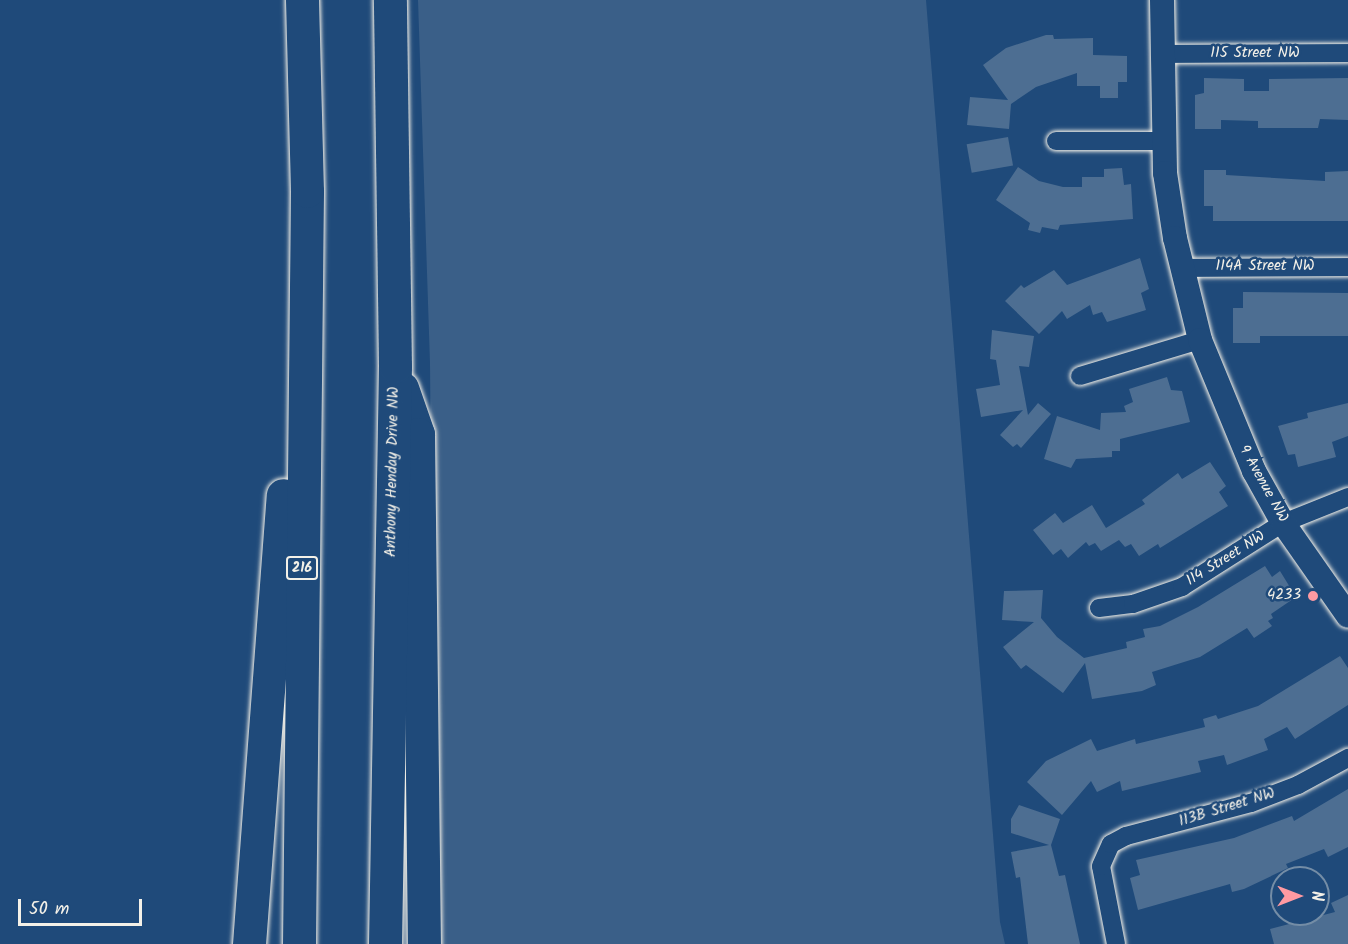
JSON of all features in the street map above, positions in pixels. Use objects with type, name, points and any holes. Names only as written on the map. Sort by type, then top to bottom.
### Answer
[{"type":"highway","name":"216","points":[[299,944],[307,191],[302,0]]},
{"type":"highway","name":"Anthony Henday Drive NW","points":[[385,944],[394,366],[390,0]]},
{"type":"highway","points":[[249,944],[307,191]]},
{"type":"highway","points":[[394,366],[418,434],[424,944]]},
{"type":"street","name":"9 Avenue NW","points":[[1162,0],[1163,141],[1181,268],[1200,340],[1234,431],[1283,523],[1348,616]]},
{"type":"street","name":"115 Street NW","points":[[1162,54],[1348,53]]},
{"type":"street","points":[[1056,141],[1163,141]]},
{"type":"street","name":"114A Street NW","points":[[1181,268],[1348,267]]},
{"type":"street","points":[[1080,376],[1200,340]]},
{"type":"street","name":"114 Street NW","points":[[1099,609],[1133,604],[1182,587],[1283,523],[1348,497]]},
{"type":"street","name":"113B Street NW","points":[[1116,944],[1101,875],[1105,851],[1126,836],[1273,795],[1348,758]]},
{"type":"shaded area","points":[[418,0],[926,0],[1000,922],[1005,944],[435,944],[430,363]]},
{"type":"building","points":[[1046,35],[1053,35],[1054,39],[1093,38],[1093,55],[1127,56],[1127,82],[1118,82],[1118,98],[1100,98],[1100,86],[1077,86],[1077,73],[1036,87],[1011,104],[1009,129],[967,125],[970,97],[1008,100],[983,65],[1006,48]]},
{"type":"building","points":[[1204,78],[1244,79],[1244,91],[1269,91],[1269,79],[1348,78],[1348,120],[1320,119],[1318,128],[1258,128],[1258,121],[1221,120],[1221,129],[1195,129],[1195,95],[1204,93]]},
{"type":"building","points":[[1008,137],[1013,166],[972,173],[967,144]]},
{"type":"building","points":[[1018,167],[1039,181],[1063,187],[1082,187],[1082,177],[1104,177],[1104,169],[1122,168],[1124,185],[1131,184],[1133,219],[1060,225],[1058,230],[1042,227],[1040,233],[1028,230],[1030,223],[996,200]]},
{"type":"building","points":[[1204,170],[1226,170],[1226,175],[1325,181],[1325,172],[1348,171],[1348,221],[1213,221],[1213,206],[1204,206]]},
{"type":"building","points":[[1140,258],[1149,289],[1141,293],[1146,310],[1107,322],[1102,312],[1093,315],[1090,305],[1067,319],[1062,311],[1039,334],[1005,301],[1021,285],[1024,288],[1054,270],[1067,285]]},
{"type":"building","points":[[1243,292],[1348,293],[1348,336],[1260,336],[1260,343],[1233,343],[1233,308],[1243,308]]},
{"type":"building","points":[[992,330],[1034,336],[1029,367],[1019,366],[1028,415],[1038,403],[1051,414],[1021,448],[1017,444],[1013,447],[1000,435],[1023,410],[981,417],[976,389],[1000,385],[996,360],[990,359]]},
{"type":"building","points":[[1167,377],[1171,390],[1182,391],[1190,422],[1120,439],[1120,451],[1112,451],[1112,457],[1076,459],[1071,468],[1044,459],[1057,416],[1100,430],[1101,413],[1126,412],[1124,406],[1133,402],[1129,389]]},
{"type":"building","points":[[1348,403],[1348,436],[1332,442],[1336,457],[1298,467],[1295,454],[1288,455],[1278,426],[1308,418],[1307,413]]},
{"type":"building","points":[[1210,462],[1226,486],[1219,492],[1228,506],[1160,548],[1158,544],[1139,556],[1131,544],[1125,547],[1119,540],[1101,551],[1095,543],[1089,546],[1086,542],[1068,558],[1061,549],[1053,555],[1033,530],[1055,513],[1063,523],[1092,505],[1106,528],[1145,504],[1142,500],[1178,473],[1182,479]]},
{"type":"building","points":[[1265,566],[1272,577],[1280,571],[1296,597],[1271,614],[1273,618],[1268,621],[1272,626],[1254,638],[1247,628],[1200,657],[1152,672],[1156,685],[1142,691],[1092,699],[1085,663],[1063,693],[1026,665],[1021,669],[1003,647],[1034,622],[1002,620],[1004,591],[1043,590],[1041,618],[1057,637],[1084,658],[1127,648],[1126,642],[1145,637],[1143,629],[1160,626],[1198,607]]},
{"type":"building","points":[[1340,656],[1348,668],[1348,705],[1295,739],[1287,727],[1264,739],[1268,750],[1227,765],[1224,755],[1198,761],[1201,772],[1122,791],[1120,781],[1097,792],[1091,781],[1062,815],[1027,782],[1046,761],[1091,739],[1097,751],[1135,739],[1136,744],[1205,727],[1203,719],[1216,715],[1218,719],[1258,706]]},
{"type":"building","points":[[1348,789],[1348,847],[1328,857],[1324,849],[1286,864],[1287,866],[1270,866],[1270,877],[1244,889],[1232,892],[1230,884],[1138,910],[1130,878],[1140,875],[1136,860],[1234,838],[1292,816],[1294,821]]},
{"type":"building","points":[[1019,805],[1060,819],[1051,845],[1059,876],[1065,875],[1080,944],[1028,944],[1020,877],[1016,878],[1011,852],[1049,845],[1011,833],[1011,819]]},
{"type":"building","points":[[1348,895],[1348,944],[1274,944],[1270,929],[1281,926],[1330,926],[1330,913],[1335,912],[1331,903]]},
{"type":"place","name":"4233","points":[[1313,596]]}]
